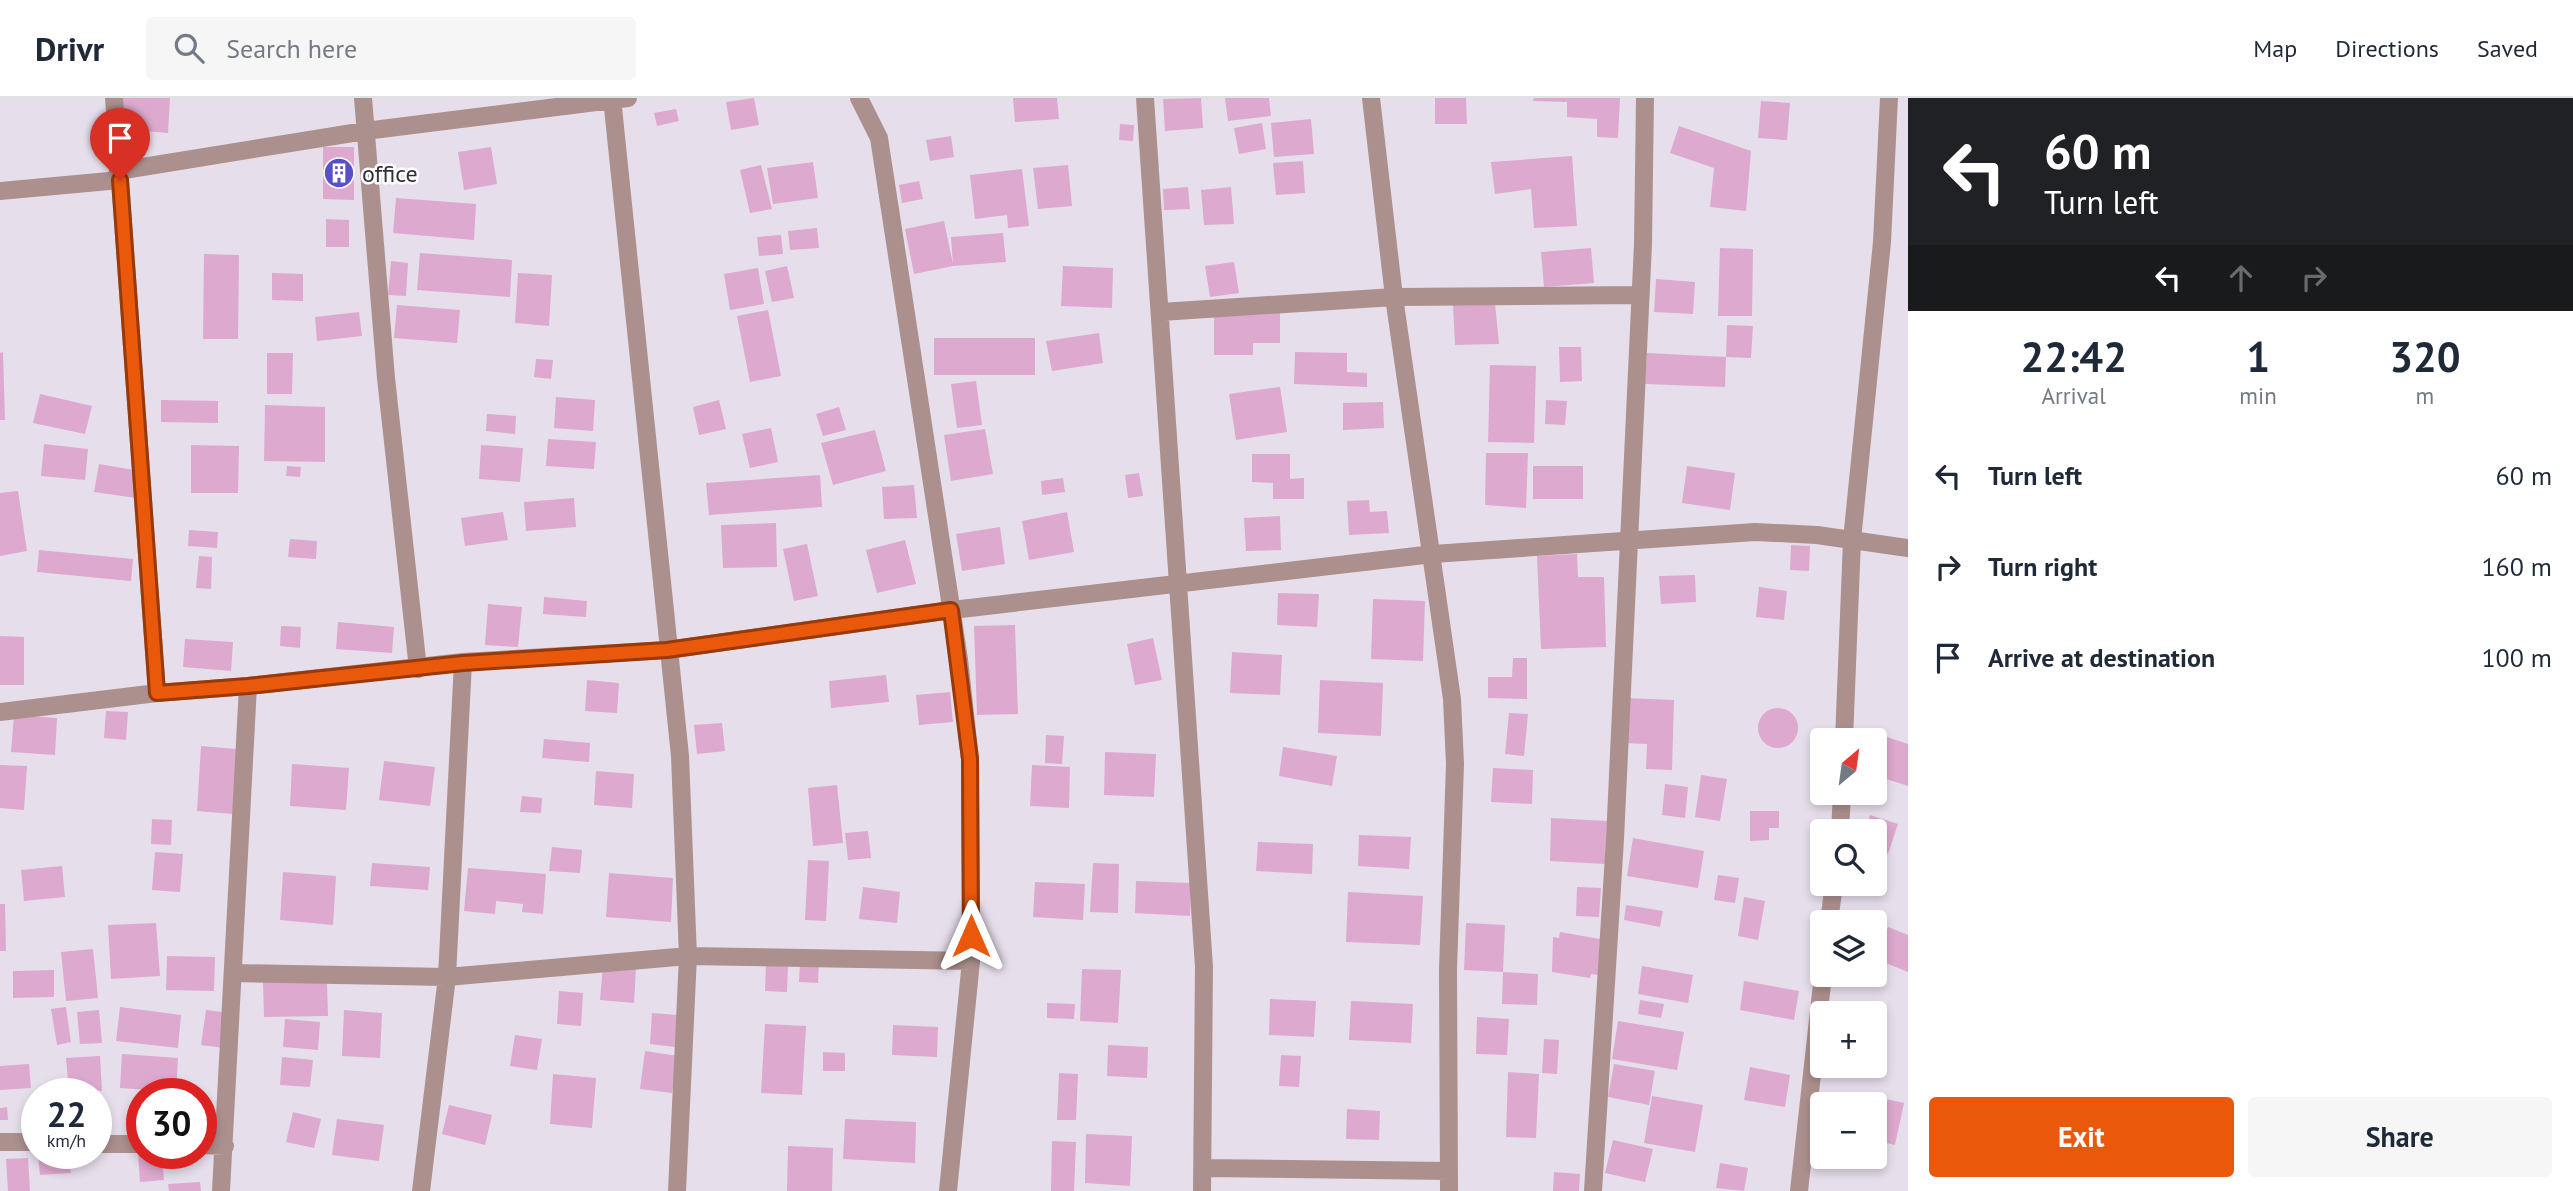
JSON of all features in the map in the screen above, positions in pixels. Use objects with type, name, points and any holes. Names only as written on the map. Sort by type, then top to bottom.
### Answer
[{"type":"street","points":[[114,98],[157,693]]},
{"type":"street","points":[[363,98],[386,377],[418,668]]},
{"type":"street","points":[[859,98],[879,138],[951,610],[970,759],[971,961],[948,1191]]},
{"type":"street","points":[[1145,98],[1204,967],[1202,1191]]},
{"type":"street","points":[[1371,98],[1395,297],[1452,699],[1455,764],[1448,969],[1449,1191]]},
{"type":"street","points":[[1593,1191],[1615,839],[1645,98]]},
{"type":"street","points":[[1844,728],[1852,540],[1882,242],[1889,98]]},
{"type":"street","points":[[0,191],[119,175],[365,131],[617,99],[667,650],[680,756],[688,956],[677,1191]]},
{"type":"street","points":[[1161,312],[1395,297],[1639,295]]},
{"type":"street","points":[[0,712],[157,693],[463,663],[667,650],[951,610],[1433,554],[1628,538],[1755,532],[1852,540],[1908,548]]},
{"type":"street","points":[[421,1191],[447,977],[463,663]]},
{"type":"street","points":[[221,1191],[248,686]]},
{"type":"street","points":[[234,974],[447,977],[688,956],[971,961]]},
{"type":"street","points":[[1799,1191],[1823,987]]},
{"type":"street","points":[[0,1142],[21,1142]]},
{"type":"street","points":[[217,1146],[225,1146]]},
{"type":"street","points":[[1202,1168],[1450,1171]]},
{"type":"building","points":[[122,98],[170,98],[168,133],[119,129]]},
{"type":"building","points":[[754,98],[759,125],[731,130],[726,102]]},
{"type":"building","points":[[1013,98],[1057,98],[1059,119],[1015,122]]},
{"type":"building","points":[[1201,98],[1203,128],[1165,131],[1163,99]]},
{"type":"building","points":[[1225,98],[1269,98],[1271,116],[1228,121]]},
{"type":"building","points":[[1435,98],[1466,98],[1467,124],[1435,124]]},
{"type":"building","points":[[1534,98],[1620,98],[1618,138],[1597,137],[1597,119],[1567,117],[1567,102],[1533,101]]},
{"type":"building","points":[[1761,101],[1790,103],[1787,140],[1758,138]]},
{"type":"building","points":[[676,109],[679,121],[657,126],[654,113]]},
{"type":"building","points":[[1311,119],[1314,154],[1274,157],[1271,123]]},
{"type":"building","points":[[1262,123],[1266,149],[1239,154],[1234,128]]},
{"type":"building","points":[[1120,124],[1134,125],[1133,141],[1119,140]]},
{"type":"building","points":[[1679,126],[1751,151],[1746,211],[1710,207],[1714,168],[1670,153]]},
{"type":"building","points":[[951,136],[954,157],[930,161],[926,140]]},
{"type":"building","name":"office","points":[[323,147],[354,147],[354,200],[323,199]]},
{"type":"building","points":[[491,147],[497,184],[464,190],[458,152]]},
{"type":"building","points":[[1572,156],[1577,226],[1534,228],[1531,189],[1495,194],[1491,162]]},
{"type":"building","points":[[1303,161],[1305,193],[1276,195],[1273,163]]},
{"type":"building","points":[[813,162],[818,198],[773,204],[767,168]]},
{"type":"building","points":[[761,165],[772,209],[750,213],[740,170]]},
{"type":"building","points":[[1068,165],[1072,206],[1038,209],[1033,168]]},
{"type":"building","points":[[1022,169],[1029,226],[1008,228],[1007,215],[975,219],[970,175]]},
{"type":"building","points":[[919,181],[923,199],[902,203],[899,185]]},
{"type":"building","points":[[1188,187],[1190,209],[1164,210],[1163,189]]},
{"type":"building","points":[[1231,187],[1234,224],[1204,225],[1201,190]]},
{"type":"building","points":[[396,198],[476,204],[474,240],[393,233]]},
{"type":"building","points":[[326,219],[349,220],[349,247],[326,247]]},
{"type":"building","points":[[944,221],[953,264],[951,237],[1003,233],[1006,262],[953,266],[914,274],[905,229]]},
{"type":"building","points":[[817,228],[819,248],[790,250],[788,231]]},
{"type":"building","points":[[781,235],[783,254],[759,256],[757,237]]},
{"type":"building","points":[[1591,248],[1594,283],[1544,287],[1541,252]]},
{"type":"building","points":[[1720,248],[1753,249],[1752,316],[1718,316]]},
{"type":"building","points":[[420,253],[512,260],[510,297],[417,290]]},
{"type":"building","points":[[204,254],[239,255],[238,339],[203,339]]},
{"type":"building","points":[[391,261],[408,263],[406,296],[388,295]]},
{"type":"building","points":[[1234,262],[1239,293],[1210,297],[1205,266]]},
{"type":"building","points":[[787,266],[794,298],[772,302],[765,271]]},
{"type":"building","points":[[1063,266],[1113,268],[1112,308],[1061,306]]},
{"type":"building","points":[[758,268],[764,304],[730,310],[724,274]]},
{"type":"building","points":[[272,273],[303,274],[303,301],[272,300]]},
{"type":"building","points":[[518,273],[552,275],[549,326],[515,323]]},
{"type":"building","points":[[1656,279],[1695,282],[1693,314],[1654,312]]},
{"type":"building","points":[[1495,303],[1499,344],[1455,345],[1453,305]]},
{"type":"building","points":[[397,305],[460,310],[457,343],[394,338]]},
{"type":"building","points":[[768,310],[781,376],[750,382],[737,316]]},
{"type":"building","points":[[1214,310],[1280,311],[1280,343],[1253,343],[1253,355],[1214,355]]},
{"type":"building","points":[[359,312],[362,336],[317,341],[315,317]]},
{"type":"building","points":[[1727,325],[1753,326],[1751,358],[1726,357]]},
{"type":"building","points":[[1099,333],[1103,363],[1052,371],[1046,341]]},
{"type":"building","points":[[934,338],[1035,338],[1035,375],[934,375]]},
{"type":"building","points":[[1559,347],[1581,347],[1582,381],[1560,382]]},
{"type":"building","points":[[3,352],[5,420],[0,420],[0,353]]},
{"type":"building","points":[[1295,352],[1347,353],[1347,372],[1367,373],[1367,387],[1294,384]]},
{"type":"building","points":[[267,353],[293,353],[292,394],[267,394]]},
{"type":"building","points":[[1647,353],[1726,357],[1725,387],[1645,384]]},
{"type":"building","points":[[536,359],[553,360],[551,379],[534,377]]},
{"type":"building","points":[[1490,365],[1536,366],[1534,443],[1488,442]]},
{"type":"building","points":[[976,381],[982,425],[957,428],[951,384]]},
{"type":"building","points":[[1280,387],[1287,432],[1236,440],[1229,394]]},
{"type":"building","points":[[40,394],[92,406],[85,434],[33,423]]},
{"type":"building","points":[[556,397],[595,400],[593,431],[554,428]]},
{"type":"building","points":[[161,400],[218,401],[218,423],[161,422]]},
{"type":"building","points":[[719,400],[726,429],[699,435],[693,407]]},
{"type":"building","points":[[1546,400],[1567,401],[1565,425],[1545,424]]},
{"type":"building","points":[[1383,402],[1384,428],[1343,430],[1343,403]]},
{"type":"building","points":[[265,405],[325,407],[325,462],[264,461]]},
{"type":"building","points":[[839,407],[846,430],[823,436],[816,414]]},
{"type":"building","points":[[487,414],[516,416],[515,434],[486,431]]},
{"type":"building","points":[[771,428],[778,462],[750,468],[742,434]]},
{"type":"building","points":[[985,429],[993,474],[951,481],[944,435]]},
{"type":"building","points":[[875,430],[886,471],[833,485],[821,443]]},
{"type":"building","points":[[548,439],[596,442],[594,469],[546,466]]},
{"type":"building","points":[[44,444],[88,449],[85,480],[41,476]]},
{"type":"building","points":[[191,445],[239,446],[238,493],[191,493]]},
{"type":"building","points":[[481,445],[523,448],[520,482],[479,479]]},
{"type":"building","points":[[1486,453],[1528,453],[1526,508],[1485,505]]},
{"type":"building","points":[[1252,454],[1290,454],[1290,479],[1304,478],[1304,499],[1273,499],[1273,483],[1252,482]]},
{"type":"building","points":[[99,464],[140,471],[136,498],[94,492]]},
{"type":"building","points":[[287,466],[301,467],[300,477],[286,476]]},
{"type":"building","points":[[1533,466],[1583,466],[1583,499],[1533,499]]},
{"type":"building","points":[[1687,466],[1735,473],[1730,510],[1682,503]]},
{"type":"building","points":[[1139,473],[1143,496],[1128,498],[1125,475]]},
{"type":"building","points":[[820,475],[822,507],[709,515],[706,483]]},
{"type":"building","points":[[1063,478],[1065,492],[1042,495],[1041,481]]},
{"type":"building","points":[[914,485],[917,518],[884,519],[882,487]]},
{"type":"building","points":[[18,491],[27,551],[0,556],[0,493]]},
{"type":"building","points":[[574,498],[576,527],[526,531],[524,502]]},
{"type":"building","points":[[1369,500],[1370,512],[1387,511],[1389,533],[1349,535],[1347,501]]},
{"type":"building","points":[[503,512],[508,540],[465,546],[461,518]]},
{"type":"building","points":[[1067,512],[1074,552],[1029,560],[1022,521]]},
{"type":"building","points":[[1280,516],[1281,550],[1246,551],[1244,518]]},
{"type":"building","points":[[776,523],[777,567],[723,568],[721,525]]},
{"type":"building","points":[[1000,527],[1005,564],[962,571],[956,534]]},
{"type":"building","points":[[189,530],[218,532],[217,548],[188,546]]},
{"type":"building","points":[[290,539],[317,541],[316,559],[288,557]]},
{"type":"building","points":[[905,540],[916,584],[877,593],[866,550]]},
{"type":"building","points":[[807,544],[818,596],[794,601],[783,549]]},
{"type":"building","points":[[1791,545],[1810,546],[1809,571],[1790,570]]},
{"type":"building","points":[[39,550],[133,559],[131,581],[37,572]]},
{"type":"building","points":[[1577,554],[1578,577],[1604,577],[1606,647],[1541,649],[1537,556]]},
{"type":"building","points":[[199,556],[212,557],[211,589],[196,588]]},
{"type":"building","points":[[1695,575],[1696,602],[1661,604],[1659,576]]},
{"type":"building","points":[[1759,587],[1787,591],[1784,620],[1756,617]]},
{"type":"building","points":[[1278,593],[1319,594],[1317,627],[1277,625]]},
{"type":"building","points":[[544,597],[587,601],[586,617],[543,614]]},
{"type":"building","points":[[1373,599],[1425,601],[1423,661],[1371,659]]},
{"type":"building","points":[[488,604],[522,607],[518,647],[485,645]]},
{"type":"building","points":[[338,622],[394,627],[392,653],[336,649]]},
{"type":"building","points":[[1015,625],[1018,714],[977,715],[974,626]]},
{"type":"building","points":[[281,626],[301,627],[300,648],[280,646]]},
{"type":"building","points":[[0,636],[24,637],[24,685],[0,685]]},
{"type":"building","points":[[1153,638],[1162,680],[1135,685],[1127,644]]},
{"type":"building","points":[[185,639],[233,642],[231,671],[183,667]]},
{"type":"building","points":[[1232,652],[1282,655],[1280,695],[1230,693]]},
{"type":"building","points":[[1513,658],[1527,658],[1527,699],[1488,698],[1488,677],[1512,677]]},
{"type":"building","points":[[886,675],[889,702],[831,708],[829,681]]},
{"type":"building","points":[[587,680],[619,683],[617,713],[585,711]]},
{"type":"building","points":[[1320,680],[1383,683],[1381,736],[1318,733]]},
{"type":"building","points":[[950,692],[953,722],[919,725],[916,695]]},
{"type":"building","points":[[1625,698],[1674,700],[1672,770],[1646,769],[1647,744],[1624,743]]},
{"type":"building","points":[[1778,708],[1792,714],[1798,728],[1792,742],[1778,748],[1764,742],[1758,728],[1764,714]]},
{"type":"building","points":[[106,711],[128,712],[126,740],[104,738]]},
{"type":"building","points":[[1509,713],[1528,714],[1524,756],[1505,754]]},
{"type":"building","points":[[14,715],[57,718],[55,755],[11,752]]},
{"type":"building","points":[[722,723],[725,751],[697,754],[694,725]]},
{"type":"building","points":[[1046,735],[1064,736],[1062,764],[1045,763]]},
{"type":"building","points":[[1887,737],[1908,744],[1908,786],[1887,779]]},
{"type":"building","points":[[544,739],[590,743],[589,762],[542,758]]},
{"type":"building","points":[[201,746],[237,749],[233,814],[197,811]]},
{"type":"building","points":[[1283,747],[1337,756],[1332,786],[1279,776]]},
{"type":"building","points":[[1105,752],[1156,754],[1154,797],[1104,795]]},
{"type":"building","points":[[384,761],[435,767],[430,806],[379,800]]},
{"type":"building","points":[[292,764],[349,768],[346,810],[290,806]]},
{"type":"building","points":[[0,765],[27,766],[24,810],[0,808]]},
{"type":"building","points":[[1032,765],[1070,767],[1069,808],[1030,806]]},
{"type":"building","points":[[1493,768],[1533,770],[1532,804],[1491,802]]},
{"type":"building","points":[[596,771],[634,774],[632,808],[594,805]]},
{"type":"building","points":[[1701,775],[1727,779],[1720,821],[1695,817]]},
{"type":"building","points":[[1665,784],[1688,787],[1685,818],[1662,815]]},
{"type":"building","points":[[837,785],[843,843],[813,846],[808,788]]},
{"type":"building","points":[[522,796],[542,798],[541,813],[520,812]]},
{"type":"building","points":[[1750,811],[1779,811],[1779,828],[1769,828],[1769,840],[1750,841]]},
{"type":"building","points":[[1551,818],[1607,821],[1605,864],[1550,861]]},
{"type":"building","points":[[152,819],[172,820],[171,845],[151,844]]},
{"type":"building","points":[[1887,820],[1898,824],[1887,854]]},
{"type":"building","points":[[868,831],[871,858],[848,860],[845,833]]},
{"type":"building","points":[[1359,835],[1411,837],[1409,869],[1358,866]]},
{"type":"building","points":[[1633,838],[1704,851],[1698,888],[1627,876]]},
{"type":"building","points":[[1258,842],[1313,844],[1312,874],[1256,871]]},
{"type":"building","points":[[552,847],[582,850],[580,873],[549,871]]},
{"type":"building","points":[[155,852],[183,854],[180,892],[152,890]]},
{"type":"building","points":[[808,860],[829,861],[826,921],[805,920]]},
{"type":"building","points":[[372,863],[430,867],[428,890],[370,886]]},
{"type":"building","points":[[1093,863],[1119,864],[1118,913],[1090,912]]},
{"type":"building","points":[[62,866],[65,897],[24,901],[21,870]]},
{"type":"building","points":[[468,868],[546,874],[543,914],[522,912],[523,904],[496,901],[495,914],[464,911]]},
{"type":"building","points":[[283,872],[336,876],[333,925],[280,920]]},
{"type":"building","points":[[609,873],[673,878],[671,922],[606,917]]},
{"type":"building","points":[[1718,875],[1739,878],[1735,903],[1714,900]]},
{"type":"building","points":[[1136,881],[1191,883],[1190,916],[1135,913]]},
{"type":"building","points":[[1035,882],[1085,884],[1083,920],[1033,917]]},
{"type":"building","points":[[863,887],[900,892],[897,923],[859,919]]},
{"type":"building","points":[[1577,887],[1601,888],[1599,917],[1576,916]]},
{"type":"building","points":[[1348,892],[1423,896],[1420,945],[1346,942]]},
{"type":"building","points":[[1744,897],[1765,901],[1758,940],[1738,936]]},
{"type":"building","points":[[0,904],[5,904],[6,951],[0,951]]},
{"type":"building","points":[[1626,905],[1663,911],[1660,927],[1624,920]]},
{"type":"building","points":[[156,923],[160,976],[111,979],[108,925]]},
{"type":"building","points":[[1466,923],[1505,925],[1503,972],[1464,970]]},
{"type":"building","points":[[1888,927],[1908,935],[1908,972],[1887,963]]},
{"type":"building","points":[[1560,932],[1600,939],[1598,975],[1591,974],[1590,978],[1552,972],[1553,937],[1559,938]]},
{"type":"building","points":[[93,949],[98,998],[66,1001],[61,952]]},
{"type":"building","points":[[167,956],[215,957],[214,991],[166,990]]},
{"type":"building","points":[[800,960],[819,961],[818,983],[799,982]]},
{"type":"building","points":[[766,963],[788,965],[787,992],[765,991]]},
{"type":"building","points":[[603,966],[636,968],[634,1003],[600,1000]]},
{"type":"building","points":[[1642,966],[1693,975],[1688,1003],[1638,994]]},
{"type":"building","points":[[1082,969],[1121,970],[1118,1023],[1080,1021]]},
{"type":"building","points":[[54,970],[54,997],[13,998],[13,971]]},
{"type":"building","points":[[1503,972],[1538,974],[1537,1005],[1502,1004]]},
{"type":"building","points":[[327,981],[328,1016],[264,1017],[263,982]]},
{"type":"building","points":[[1744,981],[1799,991],[1794,1020],[1740,1010]]},
{"type":"building","points":[[559,991],[583,993],[581,1026],[557,1024]]},
{"type":"building","points":[[1270,999],[1316,1001],[1314,1037],[1269,1035]]},
{"type":"building","points":[[1640,1000],[1664,1004],[1661,1018],[1638,1014]]},
{"type":"building","points":[[1351,1001],[1413,1004],[1411,1043],[1349,1040]]},
{"type":"building","points":[[1047,1003],[1075,1004],[1074,1019],[1047,1018]]},
{"type":"building","points":[[66,1007],[71,1042],[57,1045],[51,1009]]},
{"type":"building","points":[[120,1007],[181,1015],[178,1048],[116,1041]]},
{"type":"building","points":[[99,1010],[102,1043],[80,1044],[77,1012]]},
{"type":"building","points":[[206,1010],[230,1013],[224,1048],[201,1045]]},
{"type":"building","points":[[344,1010],[382,1013],[380,1058],[342,1056]]},
{"type":"building","points":[[652,1013],[677,1015],[675,1047],[650,1044]]},
{"type":"building","points":[[1477,1017],[1509,1019],[1507,1055],[1476,1054]]},
{"type":"building","points":[[285,1019],[320,1022],[318,1050],[283,1047]]},
{"type":"building","points":[[1618,1021],[1684,1032],[1677,1070],[1612,1059]]},
{"type":"building","points":[[765,1024],[806,1026],[802,1095],[761,1093]]},
{"type":"building","points":[[893,1025],[938,1027],[937,1057],[892,1055]]},
{"type":"building","points":[[515,1035],[542,1039],[537,1070],[510,1066]]},
{"type":"building","points":[[1544,1039],[1559,1040],[1557,1074],[1542,1073]]},
{"type":"building","points":[[1108,1045],[1148,1047],[1147,1078],[1107,1076]]},
{"type":"building","points":[[645,1051],[678,1056],[672,1093],[640,1089]]},
{"type":"building","points":[[823,1052],[845,1053],[845,1071],[823,1071]]},
{"type":"building","points":[[122,1054],[178,1058],[177,1078],[126,1078],[126,1088],[120,1088]]},
{"type":"building","points":[[1281,1055],[1301,1056],[1299,1087],[1279,1086]]},
{"type":"building","points":[[100,1056],[101,1078],[68,1078],[66,1058]]},
{"type":"building","points":[[282,1057],[313,1060],[310,1087],[280,1085]]},
{"type":"building","points":[[29,1064],[30,1078],[21,1078],[21,1089],[0,1090],[0,1066]]},
{"type":"building","points":[[1614,1064],[1655,1071],[1649,1105],[1608,1097]]},
{"type":"building","points":[[1750,1067],[1790,1075],[1785,1107],[1744,1100]]},
{"type":"building","points":[[1508,1072],[1539,1074],[1536,1138],[1506,1137]]},
{"type":"building","points":[[1059,1073],[1078,1074],[1076,1120],[1057,1120]]},
{"type":"building","points":[[553,1074],[596,1078],[592,1128],[550,1124]]},
{"type":"building","points":[[1652,1096],[1703,1105],[1695,1152],[1644,1143]]},
{"type":"building","points":[[1887,1099],[1904,1103],[1895,1145],[1887,1143]]},
{"type":"building","points":[[449,1105],[492,1115],[485,1145],[442,1134]]},
{"type":"building","points":[[7,1107],[8,1120],[0,1120],[0,1108]]},
{"type":"building","points":[[1347,1109],[1380,1111],[1379,1140],[1346,1139]]},
{"type":"building","points":[[293,1112],[321,1119],[314,1148],[286,1142]]},
{"type":"building","points":[[337,1119],[384,1125],[379,1161],[332,1155]]},
{"type":"building","points":[[845,1119],[916,1122],[915,1163],[843,1159]]},
{"type":"building","points":[[1086,1134],[1132,1136],[1130,1186],[1085,1183]]},
{"type":"building","points":[[1613,1140],[1653,1149],[1645,1182],[1605,1173]]},
{"type":"building","points":[[1052,1141],[1076,1142],[1074,1191],[1051,1191]]},
{"type":"building","points":[[788,1146],[833,1148],[832,1191],[787,1191]]},
{"type":"building","points":[[21,1158],[21,1169],[29,1169],[30,1191],[8,1191],[6,1159]]},
{"type":"building","points":[[1720,1163],[1748,1168],[1744,1191],[1716,1188]]},
{"type":"building","points":[[39,1169],[71,1169],[71,1173],[40,1175]]},
{"type":"building","points":[[139,1169],[163,1169],[164,1180],[140,1182]]},
{"type":"building","points":[[1554,1172],[1580,1174],[1579,1191],[1553,1191]]},
{"type":"building","points":[[200,1182],[201,1191],[169,1191],[168,1184]]},
{"type":"place","name":"office","points":[[339,173]]},
{"type":"route","points":[[120,180],[144,482],[157,693],[463,663],[667,650],[951,610],[970,759],[971,936]]}]
